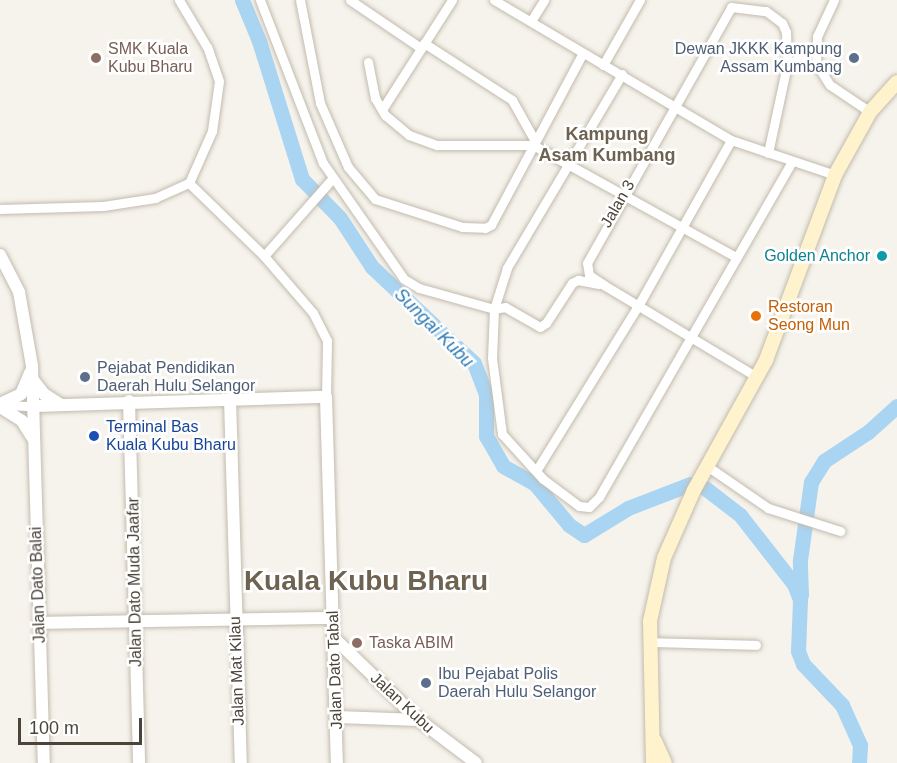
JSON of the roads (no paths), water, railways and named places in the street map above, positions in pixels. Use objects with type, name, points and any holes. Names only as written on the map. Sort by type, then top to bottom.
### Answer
[{"type":"main road","points":[[653,763],[650,642],[658,577],[707,466],[757,377],[835,175],[870,112],[897,82]]},
{"type":"main road","points":[[652,734],[665,763]]},
{"type":"street","points":[[0,209],[103,206],[154,198],[189,183],[212,131],[219,81],[207,47],[179,0]]},
{"type":"street","points":[[260,0],[293,94],[332,179],[404,279],[419,288],[494,309],[505,307],[540,327],[546,323],[572,283],[578,280],[604,285],[757,377]]},
{"type":"street","points":[[300,0],[320,103],[332,136],[348,167],[375,199],[408,212],[485,228],[496,216],[583,53]]},
{"type":"street","points":[[350,0],[512,100],[534,143]]},
{"type":"street","points":[[383,108],[452,0]]},
{"type":"street","points":[[494,0],[731,140],[791,163],[835,175]]},
{"type":"street","points":[[531,21],[544,0]]},
{"type":"street","points":[[603,64],[640,0]]},
{"type":"street","points":[[787,65],[814,50],[834,0]]},
{"type":"street","name":"Jalan 3","points":[[604,285],[589,275],[587,263],[624,192],[676,107],[731,7],[758,8],[782,23],[788,40],[787,65],[768,153]]},
{"type":"street","points":[[814,50],[823,77],[870,112]]},
{"type":"street","points":[[368,62],[375,99],[390,122],[423,142],[534,143],[736,257]]},
{"type":"street","points":[[622,74],[567,163],[507,268],[494,309],[492,358],[500,426],[507,440],[536,471],[579,506],[594,504],[791,163]]},
{"type":"street","points":[[536,471],[638,306],[731,140]]},
{"type":"street","points":[[264,256],[332,179]]},
{"type":"street","points":[[0,405],[35,406],[326,397],[327,340],[313,314],[264,256],[189,183]]},
{"type":"street","name":"Jalan Dato Balai","points":[[0,255],[19,292],[35,406],[44,763]]},
{"type":"street","points":[[32,373],[44,394],[58,405]]},
{"type":"street","points":[[0,405],[21,394],[32,373]]},
{"type":"street","name":"Jalan Dato Tabal","points":[[326,397],[337,763]]},
{"type":"street","name":"Jalan Mat Kilau","points":[[230,399],[235,618],[242,763]]},
{"type":"street","name":"Jalan Dato Muda Jaafar","points":[[129,402],[139,763]]},
{"type":"street","points":[[0,405],[22,421],[35,437],[58,405]]},
{"type":"street","points":[[707,466],[768,508],[840,531]]},
{"type":"street","points":[[40,623],[332,618]]},
{"type":"street","name":"Jalan Kubu","points":[[333,638],[420,720],[476,763]]},
{"type":"street","points":[[650,642],[756,645]]},
{"type":"street","points":[[383,717],[388,691]]},
{"type":"street","points":[[337,717],[420,720]]},
{"type":"street","points":[[337,739],[362,718]]},
{"type":"waterway","name":"Sungai Kubu","points":[[242,0],[259,41],[302,179],[340,218],[372,267],[474,363],[486,395],[486,436],[503,466],[535,484],[569,525],[584,535],[628,508],[690,484]]},
{"type":"waterway","points":[[801,595],[800,560],[811,482],[824,461],[868,432],[897,406]]},
{"type":"waterway","name":"Sungai Kubu","points":[[705,488],[740,515],[794,584],[800,600],[798,651],[803,664],[842,705],[860,745],[859,763]]},
{"type":"place","name":"SMK Kuala Kubu Bharu","points":[[96,58]]},
{"type":"place","name":"Dewan JKKK Kampung Assam Kumbang","points":[[854,58]]},
{"type":"place","name":"Golden Anchor","points":[[882,256]]},
{"type":"place","name":"Restoran Seong Mun","points":[[756,316]]},
{"type":"place","name":"Pejabat Pendidikan Daerah Hulu Selangor","points":[[85,377]]},
{"type":"place","name":"Terminal Bas Kuala Kubu Bharu","points":[[94,436]]},
{"type":"place","name":"Taska ABIM","points":[[357,643]]},
{"type":"place","name":"Ibu Pejabat Polis Daerah Hulu Selangor","points":[[426,683]]},
{"type":"district","name":"Kampung Asam Kumbang","points":[[607,145]]},
{"type":"district","name":"Kuala Kubu Bharu","points":[[366,581]]}]
